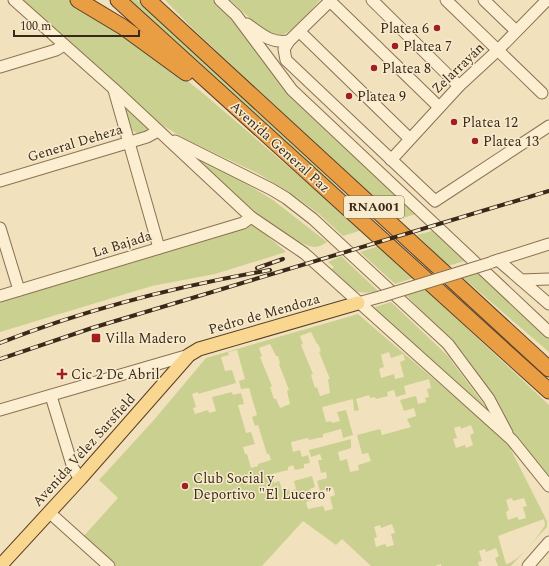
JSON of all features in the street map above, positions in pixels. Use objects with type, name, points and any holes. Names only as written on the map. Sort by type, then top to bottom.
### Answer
[{"type":"highway","points":[[78,0],[123,27],[241,112]]},
{"type":"highway","name":"Avenida General Paz","points":[[118,0],[549,392]]},
{"type":"highway","name":"Avenida General Paz","points":[[148,0],[549,369]]},
{"type":"highway","points":[[160,0],[198,46]]},
{"type":"main road","name":"Pedro de Mendoza","points":[[190,355],[199,349],[358,303]]},
{"type":"main road","name":"Avenida Vélez Sarsfield","points":[[0,566],[50,513],[190,355]]},
{"type":"street","points":[[14,0],[114,89],[251,217],[304,253],[512,440]]},
{"type":"street","points":[[220,0],[265,38],[280,42],[289,41]]},
{"type":"street","points":[[372,0],[459,86]]},
{"type":"street","points":[[446,0],[542,93]]},
{"type":"street","points":[[484,0],[516,31]]},
{"type":"street","name":"Zelarrayán","points":[[391,160],[439,106],[498,50],[547,0]]},
{"type":"street","points":[[439,106],[330,1],[300,32],[289,41],[284,49],[284,54],[288,63],[435,201],[549,126]]},
{"type":"street","points":[[236,15],[292,90],[549,332]]},
{"type":"street","points":[[300,32],[409,138]]},
{"type":"street","points":[[0,67],[58,49],[64,45]]},
{"type":"street","points":[[114,89],[159,248]]},
{"type":"street","points":[[159,132],[271,189],[286,198],[312,219],[448,344],[489,399],[512,440],[549,486]]},
{"type":"street","name":"General Deheza","points":[[0,181],[147,137],[159,132]]},
{"type":"street","name":"La Bajada","points":[[0,296],[243,223],[251,217]]},
{"type":"street","points":[[0,228],[18,290]]},
{"type":"street","name":"Pedro de Mendoza","points":[[358,303],[549,244]]},
{"type":"street","points":[[494,262],[521,280],[549,304]]},
{"type":"street","points":[[521,280],[549,279]]},
{"type":"street","name":"Pedro de Mendoza","points":[[0,410],[190,355]]},
{"type":"street","points":[[51,396],[73,468],[80,479]]},
{"type":"street","points":[[50,513],[109,566]]},
{"type":"street","points":[[528,566],[549,542]]},
{"type":"green space","points":[[23,0],[71,0],[143,45],[205,95],[362,230],[343,236],[319,214],[292,194],[257,173],[185,139],[157,122]]},
{"type":"green space","points":[[129,0],[137,0],[277,128],[348,197],[309,164]]},
{"type":"green space","points":[[165,0],[213,0],[232,18],[290,96],[416,214],[397,220],[193,29]]},
{"type":"green space","points":[[230,0],[320,0],[290,31],[276,37],[269,36]]},
{"type":"green space","points":[[128,107],[147,126],[147,133],[137,133],[130,129],[125,118]]},
{"type":"green space","points":[[187,154],[232,175],[273,200],[327,242],[315,247],[303,244],[288,235],[230,191]]},
{"type":"green space","points":[[250,225],[258,228],[286,252],[215,274],[152,286],[0,332],[0,300]]},
{"type":"green space","points":[[435,230],[468,260],[448,266],[417,235]]},
{"type":"green space","points":[[379,246],[413,278],[395,284],[360,252]]},
{"type":"green space","points":[[341,256],[378,291],[356,291],[341,281],[330,270],[334,267],[328,262]]},
{"type":"green space","points":[[481,272],[549,338],[549,352],[462,277]]},
{"type":"green space","points":[[423,287],[549,405],[549,476],[516,438],[494,397],[464,354],[404,293]]},
{"type":"green space","points":[[391,302],[447,355],[491,414],[372,308]]},
{"type":"green space","points":[[358,314],[507,442],[547,521],[547,527],[528,547],[545,525],[544,519],[498,536],[506,564],[521,555],[511,566],[498,566],[495,558],[499,556],[496,548],[486,552],[485,549],[479,551],[482,561],[478,562],[479,566],[441,566],[441,564],[435,566],[371,566],[342,539],[336,545],[303,521],[262,566],[113,566],[82,538],[118,498],[99,480],[153,421],[206,358]],"holes":[[[311,332],[321,351],[319,352],[330,379],[328,379],[330,393],[320,396],[317,387],[315,388],[311,375],[313,374],[301,345],[303,344],[300,336]],[[270,344],[276,356],[278,356],[279,364],[289,390],[287,391],[290,404],[280,408],[276,399],[274,399],[270,387],[272,386],[260,357],[262,356],[259,348]],[[237,350],[245,379],[239,381],[241,389],[249,388],[257,415],[252,417],[255,426],[258,425],[267,454],[269,454],[271,460],[251,468],[247,454],[245,454],[243,447],[255,444],[251,432],[246,433],[238,405],[244,404],[241,393],[233,395],[232,392],[212,397],[216,411],[209,413],[208,410],[195,414],[193,408],[196,407],[192,394],[198,392],[198,394],[236,383],[232,370],[225,371],[221,357],[229,355],[228,352]],[[389,352],[391,358],[403,354],[405,360],[400,362],[404,377],[395,379],[394,374],[381,378],[379,369],[384,367],[381,355]],[[429,379],[431,388],[427,389],[429,397],[425,398],[426,402],[418,404],[416,396],[400,400],[404,411],[414,408],[416,416],[407,419],[411,427],[382,435],[380,429],[357,435],[362,454],[368,453],[371,461],[358,465],[359,470],[350,472],[347,459],[340,461],[338,452],[351,448],[351,439],[309,450],[311,457],[320,454],[322,460],[318,460],[321,473],[326,472],[327,478],[317,481],[320,491],[333,487],[335,495],[330,497],[333,509],[325,511],[323,506],[308,509],[306,502],[313,500],[310,489],[315,487],[312,476],[294,481],[296,489],[289,491],[288,488],[282,489],[279,481],[274,483],[272,474],[288,470],[288,467],[293,465],[295,470],[304,468],[304,464],[310,463],[308,455],[302,457],[300,450],[293,452],[291,442],[308,438],[309,440],[323,437],[323,434],[341,429],[343,438],[353,435],[346,410],[337,412],[340,421],[332,423],[331,421],[326,422],[322,407],[353,399],[354,411],[359,410],[356,399],[369,395],[370,398],[375,397],[376,399],[388,396],[387,392],[394,390],[396,397],[406,394],[404,386]],[[471,425],[474,433],[470,435],[473,445],[466,448],[465,445],[456,448],[453,439],[457,438],[454,428],[460,426],[461,429]],[[512,498],[513,501],[524,498],[527,506],[523,507],[526,518],[519,520],[517,517],[508,520],[506,512],[509,510],[506,500]],[[392,524],[395,533],[391,534],[394,545],[387,547],[385,544],[376,547],[374,538],[377,537],[374,527],[380,525],[381,528]]]},
{"type":"railway","points":[[0,359],[92,328],[549,191]]},
{"type":"railway","points":[[257,268],[283,259]]},
{"type":"railway","points":[[0,343],[99,309],[202,283],[270,270]]},
{"type":"place","name":"Platea 6","points":[[437,28]]},
{"type":"place","name":"Platea 7","points":[[395,46]]},
{"type":"place","name":"Platea 8","points":[[374,68]]},
{"type":"place","name":"Platea 9","points":[[349,96]]},
{"type":"place","name":"Platea 12","points":[[454,122]]},
{"type":"place","name":"Platea 13","points":[[475,141]]},
{"type":"place","name":"Villa Madero","points":[[96,338]]},
{"type":"place","name":"Cic 2 De Abril","points":[[62,374]]},
{"type":"place","name":"Club Social y Deportivo \"El Lucero\"","points":[[185,486]]}]
